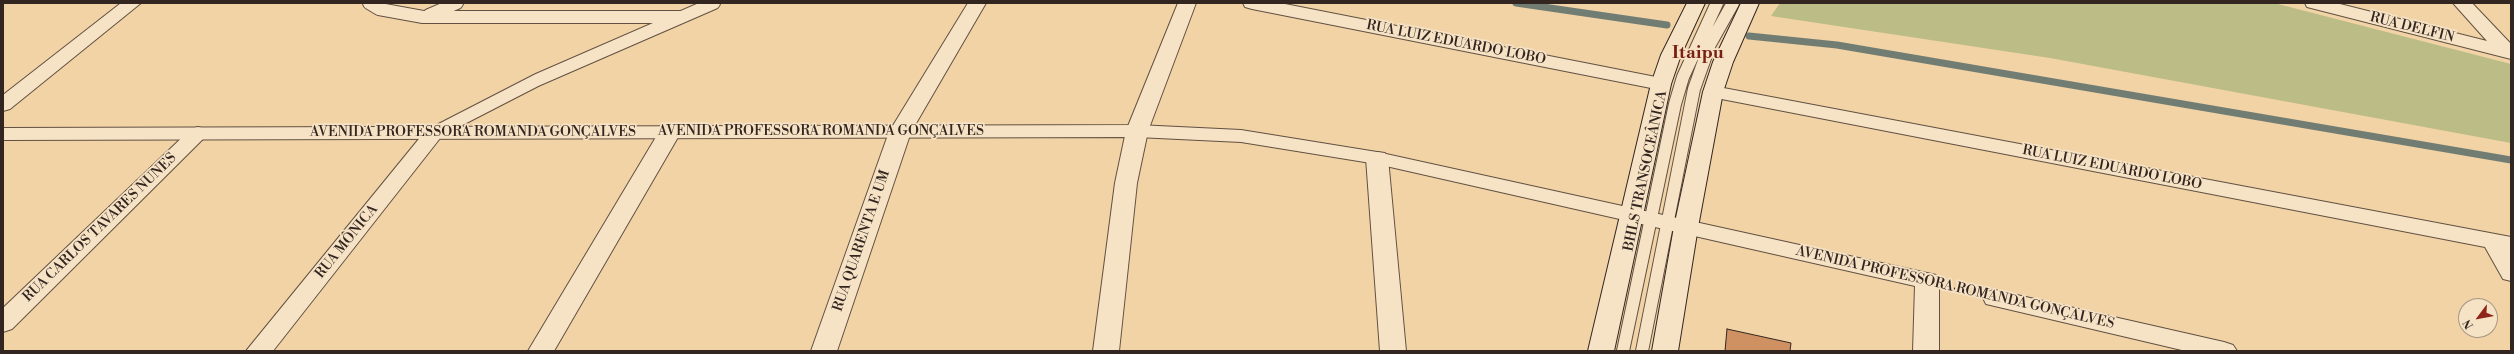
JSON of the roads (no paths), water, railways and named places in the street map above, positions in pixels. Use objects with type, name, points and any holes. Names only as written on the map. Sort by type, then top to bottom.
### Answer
[{"type":"street","points":[[3,105],[132,3]]},
{"type":"street","name":"RUA QUARENTA E UM","points":[[824,351],[900,132],[977,3]]},
{"type":"street","points":[[1106,351],[1126,183],[1137,131],[1187,3]]},
{"type":"street","name":"RUA LUIZ EDUARDO LOBO","points":[[1252,3],[1661,84]]},
{"type":"street","points":[[1665,351],[1659,221],[1661,84],[1671,55],[1696,3]]},
{"type":"street","points":[[1601,351],[1659,221],[1726,55],[1750,3]]},
{"type":"street","name":"RUA DELFIN","points":[[2314,3],[2509,52]]},
{"type":"street","points":[[2462,3],[2509,52]]},
{"type":"street","name":"RUA LUIZ EDUARDO LOBO","points":[[1712,92],[2502,243]]},
{"type":"street","name":"AVENIDA PROFESSORA ROMANDA GONÇALVES","points":[[3,134],[1137,131],[1241,136],[1377,158],[1927,281],[1926,351]]},
{"type":"street","points":[[541,351],[670,132]]},
{"type":"street","name":"RUA CARLOS TAVARES NUNES","points":[[3,323],[198,133]]},
{"type":"street","name":"RUA MÔNICA","points":[[259,351],[434,133]]},
{"type":"street","points":[[1377,158],[1393,351]]},
{"type":"street","points":[[2502,243],[2511,273]]},
{"type":"street","name":"AVENIDA PROFESSORA ROMANDA GONÇALVES","points":[[1995,298],[2224,351]]},
{"type":"lane","points":[[369,3],[379,9],[424,17],[680,17]]},
{"type":"lane","points":[[424,17],[457,3]]},
{"type":"lane","points":[[434,133],[504,96],[714,3]]},
{"type":"lane","name":"BHLS TRANSOCEÂNICA","points":[[1642,351],[1659,221],[1683,77],[1717,3]]},
{"type":"lane","name":"BHLS TRANSOCEÂNICA","points":[[1623,351],[1694,89],[1710,44],[1733,3]]},
{"type":"waterway","points":[[1516,3],[1667,25]]},
{"type":"waterway","points":[[1749,36],[1837,45],[2511,160]]},
{"type":"district","name":"Itaipu","points":[[1698,54]]}]
